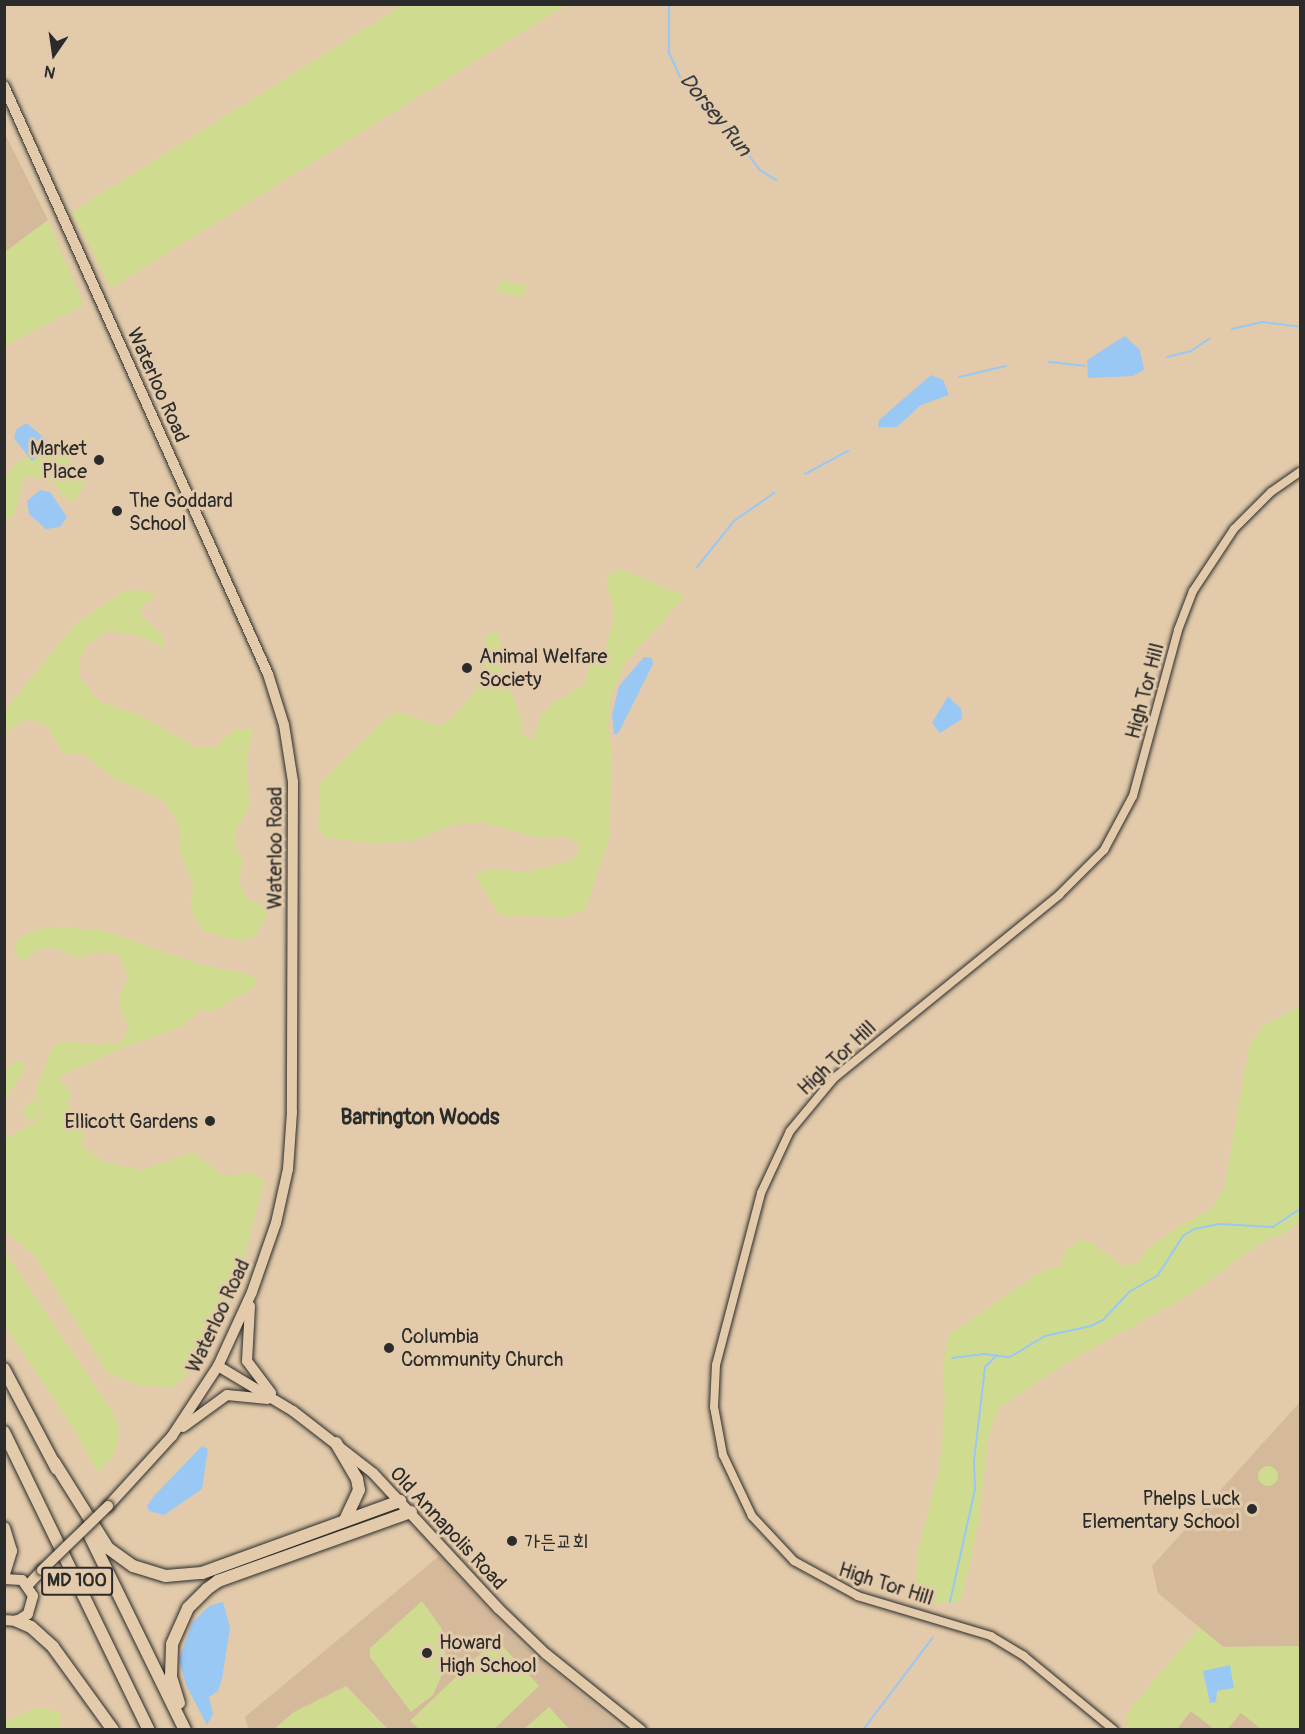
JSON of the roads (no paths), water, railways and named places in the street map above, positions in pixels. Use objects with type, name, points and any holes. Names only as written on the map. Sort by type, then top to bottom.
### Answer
[{"type":"highway","name":"MD 100","points":[[4,1369],[54,1462],[187,1730]]},
{"type":"highway","name":"MD 100","points":[[4,1432],[149,1730]]},
{"type":"highway","points":[[336,1443],[357,1479],[359,1490],[345,1521]]},
{"type":"highway","points":[[54,1462],[108,1548],[133,1566],[166,1576],[202,1573],[400,1501]]},
{"type":"highway","points":[[187,1730],[174,1690],[171,1661],[181,1620],[197,1598],[218,1581],[411,1512]]},
{"type":"highway","points":[[4,1528],[11,1551],[4,1576]]},
{"type":"highway","points":[[11,1620],[31,1628],[52,1647],[113,1730]]},
{"type":"main road","name":"Waterloo Road","points":[[4,86],[254,642],[286,735],[295,823],[290,1149],[276,1223],[252,1292],[218,1366],[172,1437],[108,1506],[28,1585]]},
{"type":"main road","points":[[252,1292],[247,1361],[277,1400]]},
{"type":"main road","name":"Old Annapolis Road","points":[[218,1366],[277,1400],[336,1443],[411,1512],[498,1610],[546,1654],[641,1730]]},
{"type":"main road","points":[[172,1437],[227,1395],[277,1400]]},
{"type":"main road","points":[[4,1576],[15,1578],[28,1585],[32,1606],[11,1620]]},
{"type":"street","name":"High Tor Hill","points":[[1114,1730],[1024,1656],[991,1636],[858,1596],[794,1561],[752,1516],[728,1470],[714,1407],[716,1365],[761,1193],[790,1131],[834,1078],[1059,896],[1104,850],[1133,796],[1178,630],[1193,591],[1233,529],[1271,492],[1300,472]]},
{"type":"water","points":[[1125,336],[1140,350],[1144,370],[1133,376],[1088,378],[1087,360]]},
{"type":"water","points":[[931,375],[943,380],[949,395],[921,405],[897,427],[878,427],[879,420]]},
{"type":"water","points":[[26,423],[47,440],[44,452],[32,461],[14,438],[16,430]]},
{"type":"water","points":[[40,490],[50,492],[67,517],[60,527],[46,529],[29,514],[27,501]]},
{"type":"water","points":[[644,657],[652,658],[653,664],[619,732],[614,735],[612,715],[619,686]]},
{"type":"water","points":[[948,696],[961,709],[962,719],[940,733],[932,723]]},
{"type":"water","points":[[202,1446],[208,1449],[202,1489],[164,1515],[149,1511],[147,1506],[153,1497]]},
{"type":"water","points":[[223,1602],[230,1628],[222,1679],[218,1691],[209,1697],[213,1714],[207,1725],[186,1685],[179,1660],[192,1623],[209,1606]]},
{"type":"water","points":[[1230,1665],[1234,1688],[1217,1691],[1216,1702],[1210,1703],[1203,1671]]},
{"type":"waterway","name":"Dorsey Run","points":[[669,4],[669,53],[684,85],[723,122],[760,170],[776,180]]},
{"type":"waterway","points":[[1232,329],[1262,322],[1300,327]]},
{"type":"waterway","points":[[1167,357],[1191,351],[1209,339]]},
{"type":"waterway","points":[[1049,362],[1085,366]]},
{"type":"waterway","points":[[959,377],[1006,366]]},
{"type":"waterway","points":[[805,474],[848,451]]},
{"type":"waterway","points":[[697,567],[734,521],[774,493]]},
{"type":"waterway","points":[[952,1358],[984,1354],[1010,1357],[1045,1336],[1091,1326],[1103,1320],[1129,1292],[1158,1275],[1183,1236],[1194,1229],[1220,1224],[1273,1227],[1300,1209]]},
{"type":"waterway","points":[[950,1602],[975,1489],[974,1461],[985,1367],[997,1355]]},
{"type":"waterway","points":[[863,1730],[933,1637]]},
{"type":"place","name":"Market Place","points":[[99,460]]},
{"type":"place","name":"The Goddard School","points":[[117,511]]},
{"type":"place","name":"Animal Welfare Society","points":[[467,668]]},
{"type":"place","name":"Ellicott Gardens","points":[[210,1121]]},
{"type":"place","name":"Columbia Community Church","points":[[389,1348]]},
{"type":"place","name":"Phelps Luck Elementary School","points":[[1252,1509]]},
{"type":"place","name":"가든교회","points":[[512,1541]]},
{"type":"place","name":"Howard High School","points":[[427,1653]]},
{"type":"district","name":"Barrington Woods","points":[[420,1118]]}]
